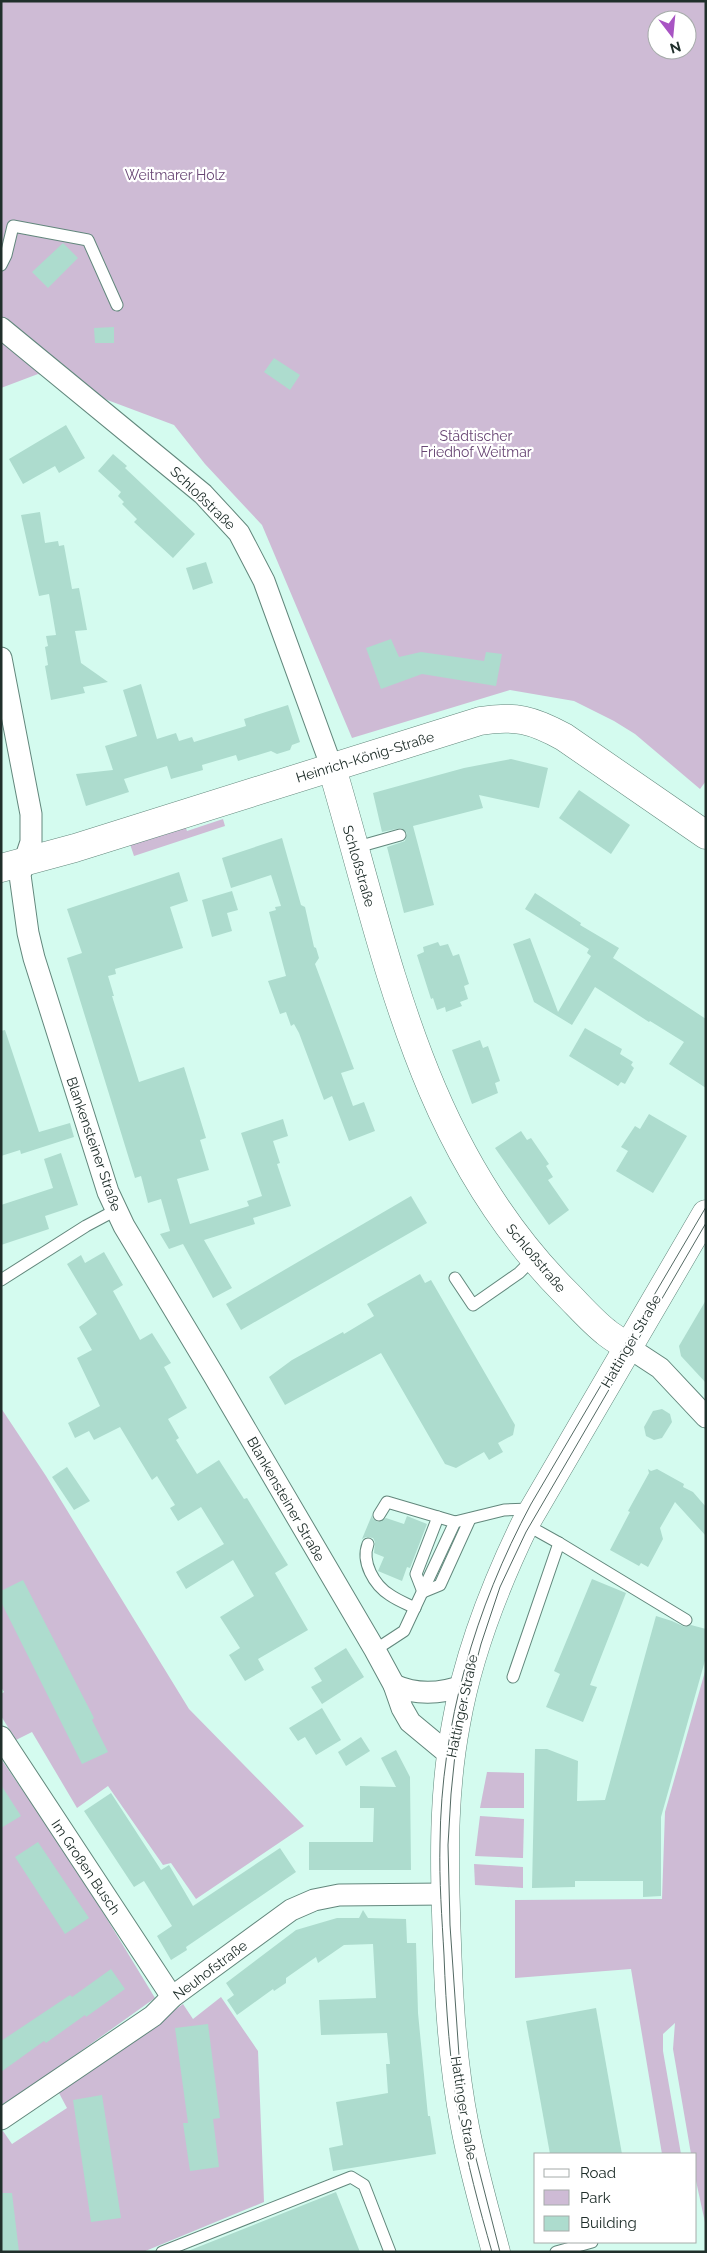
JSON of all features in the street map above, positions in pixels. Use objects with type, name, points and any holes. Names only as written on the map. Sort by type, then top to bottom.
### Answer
[{"type":"main road","name":"Heinrich-König-Straße","points":[[12,865],[480,721],[502,718],[527,720],[545,726],[594,756],[706,835]]},
{"type":"main road","name":"Schloßstraße","points":[[332,768],[394,989],[430,1089],[454,1138],[515,1237],[605,1332],[628,1347]]},
{"type":"main road","name":"Hattinger Straße","points":[[496,2252],[476,2182],[458,2081],[450,1997],[445,1894],[445,1821],[450,1756],[464,1685],[483,1621],[506,1563],[529,1517],[706,1214]]},
{"type":"street","name":"Schloßstraße","points":[[1,328],[203,494],[238,533],[264,581],[332,768]]},
{"type":"street","name":"Blankensteiner Straße","points":[[1,658],[31,814],[31,842],[12,865],[20,875],[28,933],[34,958],[108,1192],[136,1249],[209,1368],[375,1650],[394,1685],[402,1708],[410,1722],[450,1756]]},
{"type":"street","name":"Schloßstraße","points":[[628,1347],[660,1368],[706,1417]]},
{"type":"street","points":[[394,1685],[409,1692],[435,1693],[464,1685]]},
{"type":"street","name":"Im Großen Busch","points":[[1,1737],[172,1997]]},
{"type":"street","name":"Neuhofstraße","points":[[1,2119],[153,2016],[172,1997],[291,1910],[314,1900],[339,1895],[445,1894]]},
{"type":"lane","points":[[1,265],[6,255],[13,226],[88,240],[117,305]]},
{"type":"lane","points":[[354,848],[400,834]]},
{"type":"lane","points":[[1,1280],[86,1226],[116,1210]]},
{"type":"lane","points":[[455,1278],[473,1305],[519,1273],[533,1258]]},
{"type":"lane","points":[[378,1515],[387,1502],[454,1522],[504,1510],[529,1517],[559,1543],[686,1620]]},
{"type":"lane","points":[[423,1592],[416,1574],[438,1517]]},
{"type":"lane","points":[[423,1592],[440,1585],[470,1519]]},
{"type":"lane","points":[[375,1650],[404,1631],[454,1522]]},
{"type":"lane","points":[[513,1677],[559,1543]]},
{"type":"lane","points":[[368,1544],[364,1553],[370,1573],[388,1594],[415,1608]]},
{"type":"lane","points":[[162,2252],[351,2177],[364,2185],[390,2252]]},
{"type":"lane","points":[[556,2252],[588,2243]]},
{"type":"green space","name":"Städtischer Friedhof Weitmar","points":[[1,1],[706,1],[706,781],[700,789],[635,734],[574,701],[510,690],[352,738],[262,525],[205,464],[174,425],[38,374],[1,388]]},
{"type":"green space","points":[[223,819],[225,826],[134,856],[129,841],[184,823],[187,831]]},
{"type":"green space","points":[[1,1408],[46,1476],[189,1709],[304,1826],[196,1899],[171,1863],[163,1865],[108,1786],[77,1808],[32,1732],[16,1740],[1,1716],[1,1694],[4,1692],[1,1687]]},
{"type":"green space","points":[[706,1668],[706,2227],[697,2186],[697,2153],[691,2153],[673,2049],[675,2023],[663,2034],[663,2051],[681,2153],[662,2153],[631,1969],[515,1978],[515,1900],[662,1899],[665,1812]]},
{"type":"green space","points":[[1,1759],[73,1863],[155,1998],[25,2091],[1,2105]]},
{"type":"green space","points":[[487,1772],[524,1773],[524,1808],[480,1808]]},
{"type":"green space","points":[[480,1816],[524,1819],[523,1858],[475,1856]]},
{"type":"green space","points":[[474,1864],[523,1867],[523,1888],[475,1885]]},
{"type":"green space","points":[[221,1997],[258,2051],[264,2202],[143,2252],[1,2252],[1,2132],[3,2131],[12,2144],[67,2108],[59,2093],[183,2004],[193,2019]]},
{"type":"building","points":[[63,243],[78,258],[48,288],[32,272]]},
{"type":"building","points":[[114,327],[114,343],[95,343],[94,328]]},
{"type":"building","points":[[274,358],[300,375],[290,390],[264,372]]},
{"type":"building","points":[[66,425],[85,458],[59,473],[55,466],[23,484],[9,459]]},
{"type":"building","points":[[113,454],[127,466],[125,468],[195,534],[173,558],[134,522],[137,519],[122,504],[124,502],[118,496],[121,492],[98,471]]},
{"type":"building","points":[[40,512],[45,543],[58,541],[59,546],[64,545],[72,589],[79,588],[87,630],[75,631],[81,663],[108,682],[83,687],[85,693],[51,700],[45,666],[48,665],[45,647],[48,646],[46,636],[56,635],[49,594],[39,596],[21,515]]},
{"type":"building","points":[[206,562],[213,583],[193,590],[186,568]]},
{"type":"building","points":[[391,639],[399,657],[421,652],[484,661],[486,652],[502,654],[496,686],[422,674],[381,689],[366,648]]},
{"type":"building","points":[[141,684],[157,739],[176,733],[179,741],[192,737],[194,742],[246,726],[244,719],[288,705],[300,742],[292,745],[290,750],[277,754],[271,751],[238,761],[236,755],[202,765],[203,770],[171,779],[167,766],[124,779],[129,792],[86,806],[76,774],[113,770],[105,746],[137,736],[123,690]]},
{"type":"building","points":[[511,759],[548,768],[539,808],[479,795],[483,808],[413,826],[434,905],[404,913],[387,847],[405,841],[407,833],[401,828],[382,832],[373,793],[464,768]]},
{"type":"building","points":[[579,790],[630,825],[611,854],[559,818]]},
{"type":"building","points":[[282,838],[301,905],[305,907],[314,947],[319,958],[315,964],[354,1069],[341,1073],[353,1106],[364,1102],[375,1131],[349,1141],[332,1096],[324,1100],[299,1033],[294,1024],[291,1026],[286,1012],[280,1014],[268,981],[286,976],[269,912],[276,910],[275,907],[281,906],[271,875],[231,888],[222,858]]},
{"type":"building","points":[[179,872],[188,901],[170,907],[183,948],[115,969],[116,974],[108,976],[114,996],[112,996],[139,1082],[184,1067],[206,1138],[200,1140],[209,1170],[177,1179],[190,1224],[249,1206],[247,1201],[262,1196],[241,1133],[283,1119],[288,1136],[273,1141],[280,1163],[277,1164],[291,1206],[253,1218],[255,1224],[204,1240],[232,1288],[213,1298],[183,1244],[169,1249],[160,1234],[170,1231],[161,1199],[148,1203],[141,1176],[135,1178],[67,958],[82,953],[67,909]]},
{"type":"building","points":[[232,891],[238,910],[227,913],[232,931],[212,937],[202,900]]},
{"type":"building","points":[[535,893],[581,923],[580,925],[619,948],[613,958],[706,1019],[706,1088],[669,1064],[684,1042],[595,987],[572,1025],[534,1002],[513,944],[530,938],[558,1012],[591,956],[587,953],[589,949],[525,909]]},
{"type":"building","points":[[438,942],[440,946],[448,944],[453,956],[459,954],[469,984],[464,986],[468,999],[460,1002],[462,1006],[446,1012],[445,1007],[437,1010],[433,998],[431,999],[417,955],[424,952],[423,947]]},
{"type":"building","points":[[585,1028],[622,1049],[620,1054],[633,1062],[631,1065],[634,1068],[625,1084],[621,1082],[618,1086],[569,1056]]},
{"type":"building","points":[[5,1030],[39,1132],[70,1123],[74,1137],[21,1154],[20,1150],[1,1156],[1,1031]]},
{"type":"building","points":[[480,1040],[483,1048],[488,1046],[500,1081],[495,1083],[498,1093],[472,1104],[452,1050]]},
{"type":"building","points":[[649,1114],[687,1136],[653,1193],[616,1171],[628,1151],[621,1147],[635,1126],[640,1129]]},
{"type":"building","points":[[521,1131],[527,1140],[531,1138],[549,1164],[546,1166],[553,1177],[548,1180],[569,1210],[549,1225],[495,1148]]},
{"type":"building","points":[[61,1153],[78,1205],[45,1216],[49,1229],[1,1245],[1,1205],[53,1188],[44,1159]]},
{"type":"building","points":[[411,1196],[427,1223],[241,1330],[226,1304]]},
{"type":"building","points":[[104,1252],[123,1285],[113,1291],[140,1340],[152,1333],[171,1363],[164,1367],[187,1408],[168,1419],[179,1438],[176,1440],[197,1474],[219,1460],[244,1499],[247,1498],[288,1565],[275,1573],[308,1630],[258,1659],[264,1670],[245,1681],[229,1655],[240,1648],[220,1617],[254,1596],[233,1560],[186,1589],[176,1572],[224,1544],[201,1507],[178,1521],[170,1508],[175,1505],[157,1476],[152,1480],[120,1427],[94,1440],[89,1431],[75,1438],[68,1423],[100,1406],[77,1358],[92,1350],[79,1327],[97,1314],[67,1264],[81,1255],[85,1263]]},
{"type":"building","points":[[420,1274],[425,1283],[431,1280],[515,1425],[513,1435],[498,1443],[503,1452],[489,1460],[484,1452],[456,1468],[445,1464],[381,1353],[285,1405],[269,1377],[292,1360],[343,1332],[344,1334],[374,1316],[367,1304]]},
{"type":"building","points":[[706,1300],[706,1383],[681,1356],[679,1346]]},
{"type":"building","points":[[662,1409],[670,1414],[672,1422],[662,1438],[654,1440],[646,1436],[644,1427],[653,1411]]},
{"type":"building","points":[[67,1467],[90,1501],[74,1510],[52,1477]]},
{"type":"building","points":[[648,1469],[651,1471],[657,1469],[684,1484],[683,1487],[693,1492],[706,1507],[706,1536],[675,1502],[660,1528],[663,1539],[648,1567],[641,1563],[639,1566],[610,1550],[630,1512],[628,1511],[649,1473]]},
{"type":"building","points":[[372,1515],[373,1519],[378,1522],[386,1518],[404,1524],[407,1516],[427,1524],[410,1568],[407,1567],[402,1581],[378,1571],[384,1557],[374,1553],[375,1542],[373,1538],[366,1537],[362,1539]]},
{"type":"building","points":[[592,1579],[626,1593],[590,1685],[597,1687],[583,1722],[546,1707],[560,1674],[554,1671]]},
{"type":"building","points":[[23,1580],[94,1718],[92,1720],[108,1752],[82,1764],[1,1602],[1,1591]]},
{"type":"building","points":[[656,1616],[685,1627],[691,1625],[706,1629],[706,1657],[661,1817],[661,1896],[643,1897],[643,1881],[575,1881],[575,1887],[532,1888],[535,1749],[547,1749],[578,1761],[577,1801],[605,1800]]},
{"type":"building","points":[[346,1648],[364,1677],[322,1704],[311,1687],[322,1681],[314,1668]]},
{"type":"building","points":[[322,1708],[341,1740],[316,1755],[305,1737],[298,1741],[289,1728]]},
{"type":"building","points":[[361,1737],[370,1751],[346,1766],[338,1752]]},
{"type":"building","points":[[396,1750],[410,1777],[411,1870],[309,1870],[309,1842],[373,1842],[374,1808],[360,1808],[360,1786],[396,1787],[381,1758]]},
{"type":"building","points":[[1,1785],[21,1816],[1,1828]]},
{"type":"building","points":[[111,1793],[161,1870],[169,1865],[193,1906],[280,1848],[296,1872],[186,1947],[187,1950],[171,1960],[157,1936],[172,1926],[144,1881],[134,1887],[84,1811]]},
{"type":"building","points":[[38,1842],[89,1918],[65,1934],[15,1857]]},
{"type":"building","points":[[363,1910],[368,1918],[406,1919],[407,1943],[416,1943],[418,2013],[428,2116],[430,2116],[436,2154],[333,2171],[329,2148],[343,2145],[336,2102],[388,2093],[386,2064],[390,2064],[387,2033],[321,2035],[319,2000],[376,1998],[373,1944],[344,1945],[318,1963],[316,1957],[286,1978],[286,1983],[274,1991],[273,1989],[237,2015],[227,2000],[234,1995],[226,1983],[296,1930],[337,1918],[359,1918]]},
{"type":"building","points":[[111,1969],[125,1989],[46,2043],[44,2041],[1,2072],[1,2041],[70,1995],[72,1997]]},
{"type":"building","points":[[596,2008],[622,2153],[550,2153],[526,2021]]},
{"type":"building","points":[[208,2024],[220,2118],[213,2119],[219,2167],[190,2171],[183,2123],[188,2123],[175,2028]]},
{"type":"building","points":[[102,2095],[121,2218],[91,2222],[73,2100]]},
{"type":"building","points":[[336,2192],[360,2252],[188,2252],[188,2251]]},
{"type":"building","points":[[1,2193],[12,2193],[19,2252],[1,2252]]},
{"type":"tram line","points":[[492,2252],[462,2134],[453,2077],[447,2016],[440,1843],[442,1799],[454,1711],[478,1626],[493,1584],[511,1544],[531,1504],[706,1207]]},
{"type":"tram line","points":[[500,2252],[471,2139],[460,2070],[450,1925],[448,1845],[457,1735],[481,1644],[500,1587],[526,1532],[706,1223]]},
{"type":"park label","name":"Weitmarer Holz","points":[[175,175]]}]
